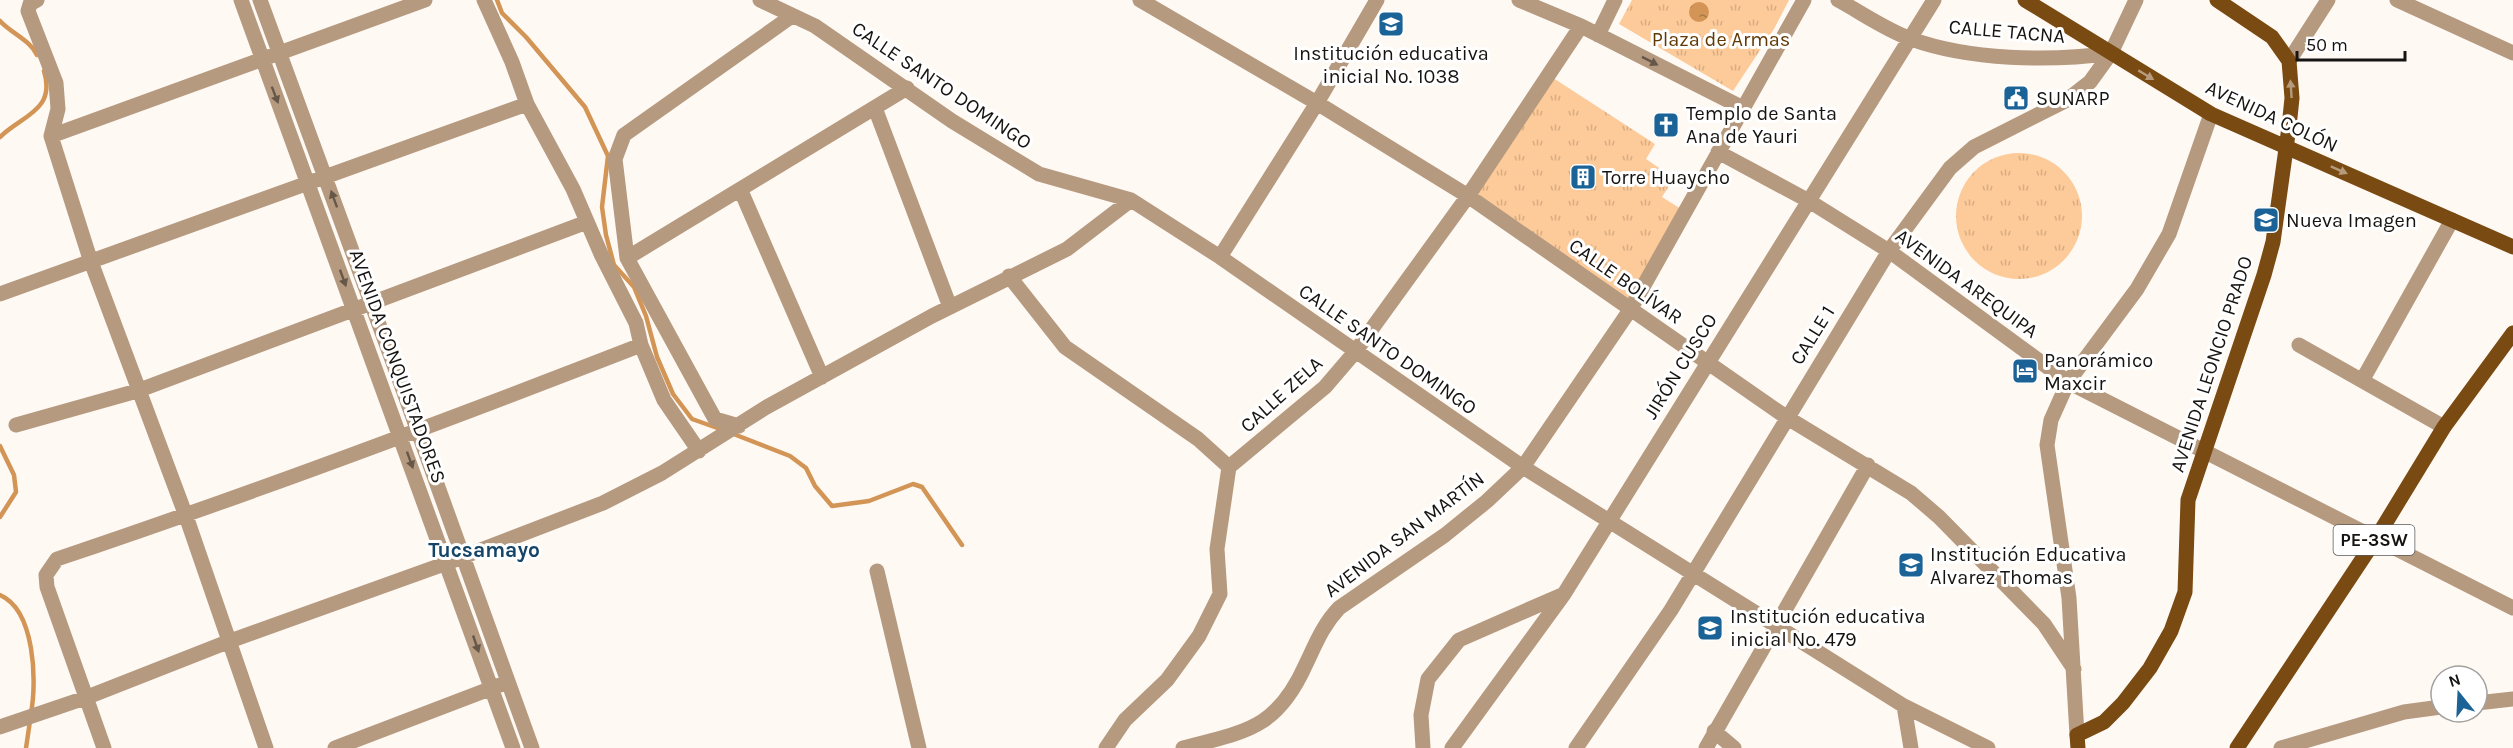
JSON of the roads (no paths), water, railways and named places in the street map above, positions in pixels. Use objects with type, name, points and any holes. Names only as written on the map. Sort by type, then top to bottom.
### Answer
[{"type":"main road","name":"AVENIDA COLÓN","points":[[2025,0],[2211,114],[2513,247]]},
{"type":"main road","points":[[2217,0],[2272,37],[2289,61]]},
{"type":"main road","name":"AVENIDA LEONCIO PRADO","points":[[2078,742],[2123,704],[2150,668],[2170,631],[2185,592],[2188,500],[2273,242],[2292,98],[2289,61]]},
{"type":"main road","name":"PE-3SW","points":[[2237,748],[2377,537],[2444,427],[2513,333]]},
{"type":"street","points":[[37,0],[30,4],[28,11],[56,83],[58,109],[51,136],[90,260],[137,391],[186,516],[266,748]]},
{"type":"street","name":"AVENIDA CONQUISTADORES","points":[[242,0],[261,58],[354,310],[464,556],[532,748]]},
{"type":"street","name":"AVENIDA CONQUISTADORES","points":[[260,0],[373,304],[447,563],[513,748]]},
{"type":"street","points":[[51,136],[425,0]]},
{"type":"street","points":[[483,0],[512,62],[527,104],[546,135],[636,323],[641,345],[664,400],[699,451]]},
{"type":"street","name":"CALLE SANTO DOMINGO","points":[[760,0],[815,26],[907,88],[952,122],[1039,174],[1131,200],[1220,257],[1523,467],[1904,706],[1988,748]]},
{"type":"street","name":"CALLE BOLÍVAR","points":[[1140,0],[1317,103],[1468,196],[1786,417],[1911,493],[1939,517],[2044,624],[2074,669]]},
{"type":"street","points":[[1220,257],[1317,103],[1377,0]]},
{"type":"street","points":[[1519,0],[1581,26],[1743,108]]},
{"type":"street","points":[[1598,35],[1615,0]]},
{"type":"street","name":"AVENIDA SAN MARTÍN","points":[[1183,748],[1238,733],[1272,716],[1296,686],[1326,621],[1338,608],[1444,535],[1487,501],[1523,467],[1630,309],[1804,0]]},
{"type":"street","name":"CALLE TACNA","points":[[1838,0],[1910,38],[1974,53],[2082,58],[2110,54]]},
{"type":"street","name":"JIRÓN CUSCO","points":[[1452,748],[1564,594],[1934,0]]},
{"type":"street","name":"CALLE 1","points":[[1576,748],[1693,574],[1888,251],[1950,168],[1974,147],[2067,100],[2090,82],[2110,54],[2136,0]]},
{"type":"street","points":[[2289,61],[2328,0]]},
{"type":"street","points":[[2397,0],[2513,53]]},
{"type":"street","points":[[737,427],[715,419],[627,258],[615,159],[624,135],[792,16]]},
{"type":"street","name":"CALLE ZELA","points":[[1229,467],[1325,387],[1355,352],[1468,196],[1581,26]]},
{"type":"street","points":[[627,258],[741,191],[907,88]]},
{"type":"street","points":[[0,294],[527,104]]},
{"type":"street","points":[[875,108],[950,307]]},
{"type":"street","points":[[2078,742],[2074,669],[2060,525],[2047,445],[2051,420],[2068,382],[2137,289],[2169,234],[2211,114]]},
{"type":"street","name":"AVENIDA AREQUIPA","points":[[1718,152],[1809,201],[1888,251],[2068,382],[2512,605]]},
{"type":"street","points":[[741,191],[822,377]]},
{"type":"street","points":[[0,727],[26,716],[86,698],[230,641],[447,563],[603,503],[715,442],[822,377],[1009,276],[1067,249],[1131,200]]},
{"type":"street","points":[[2363,379],[2452,220]]},
{"type":"street","points":[[16,424],[137,391],[587,222]]},
{"type":"street","points":[[1009,276],[1065,347],[1198,439],[1229,467],[1217,549],[1220,594],[1199,636],[1180,663],[1167,680],[1125,720],[1106,748]]},
{"type":"street","points":[[104,748],[47,587],[46,575],[57,559],[186,516],[409,435],[641,345]]},
{"type":"street","points":[[2299,345],[2363,379],[2444,427]]},
{"type":"street","points":[[1706,748],[1868,465]]},
{"type":"street","points":[[877,571],[919,748]]},
{"type":"street","points":[[1423,748],[1421,716],[1428,679],[1459,640],[1564,594]]},
{"type":"street","points":[[335,748],[508,682]]},
{"type":"street","points":[[2489,702],[2513,699]]},
{"type":"street","points":[[1904,706],[1911,748]]},
{"type":"street","points":[[2282,748],[2404,712],[2429,709]]},
{"type":"street","points":[[1714,731],[1734,748]]},
{"type":"water","points":[[1699,2],[1706,5],[1709,12],[1706,19],[1699,22],[1692,19],[1689,12],[1692,5]]},
{"type":"waterway","points":[[497,0],[502,13],[526,37],[585,107],[608,156],[602,207],[614,265],[634,287],[646,316],[657,357],[673,394],[692,419],[723,430]]},
{"type":"waterway","points":[[0,21],[30,45],[37,55]]},
{"type":"waterway","points":[[0,137],[27,117],[41,103],[45,95],[44,71]]},
{"type":"waterway","points":[[731,433],[790,456],[806,468],[815,486],[832,506],[869,501],[913,484],[922,487],[962,545]]},
{"type":"waterway","points":[[0,446],[14,475],[16,492],[0,517]]},
{"type":"waterway","points":[[0,595],[12,603],[27,630],[34,683],[31,713]]},
{"type":"waterway","points":[[26,748],[30,721]]},
{"type":"place","name":"Institución educativa inicial No. 1038","points":[[1391,24]]},
{"type":"place","name":"SUNARP","points":[[2016,98]]},
{"type":"place","name":"Templo de Santa Ana de Yauri","points":[[1666,125]]},
{"type":"place","name":"Torre Huaycho","points":[[1583,177]]},
{"type":"place","name":"Nueva Imagen","points":[[2266,220]]},
{"type":"place","name":"Panorámico Maxcir","points":[[2025,371]]},
{"type":"place","name":"Institución Educativa Alvarez Thomas","points":[[1911,565]]},
{"type":"place","name":"Institución educativa inicial No. 479","points":[[1710,628]]},
{"type":"district","name":"Tucsamayo","points":[[484,550]]},
{"type":"park label","name":"Plaza de Armas","points":[[1721,39]]}]
